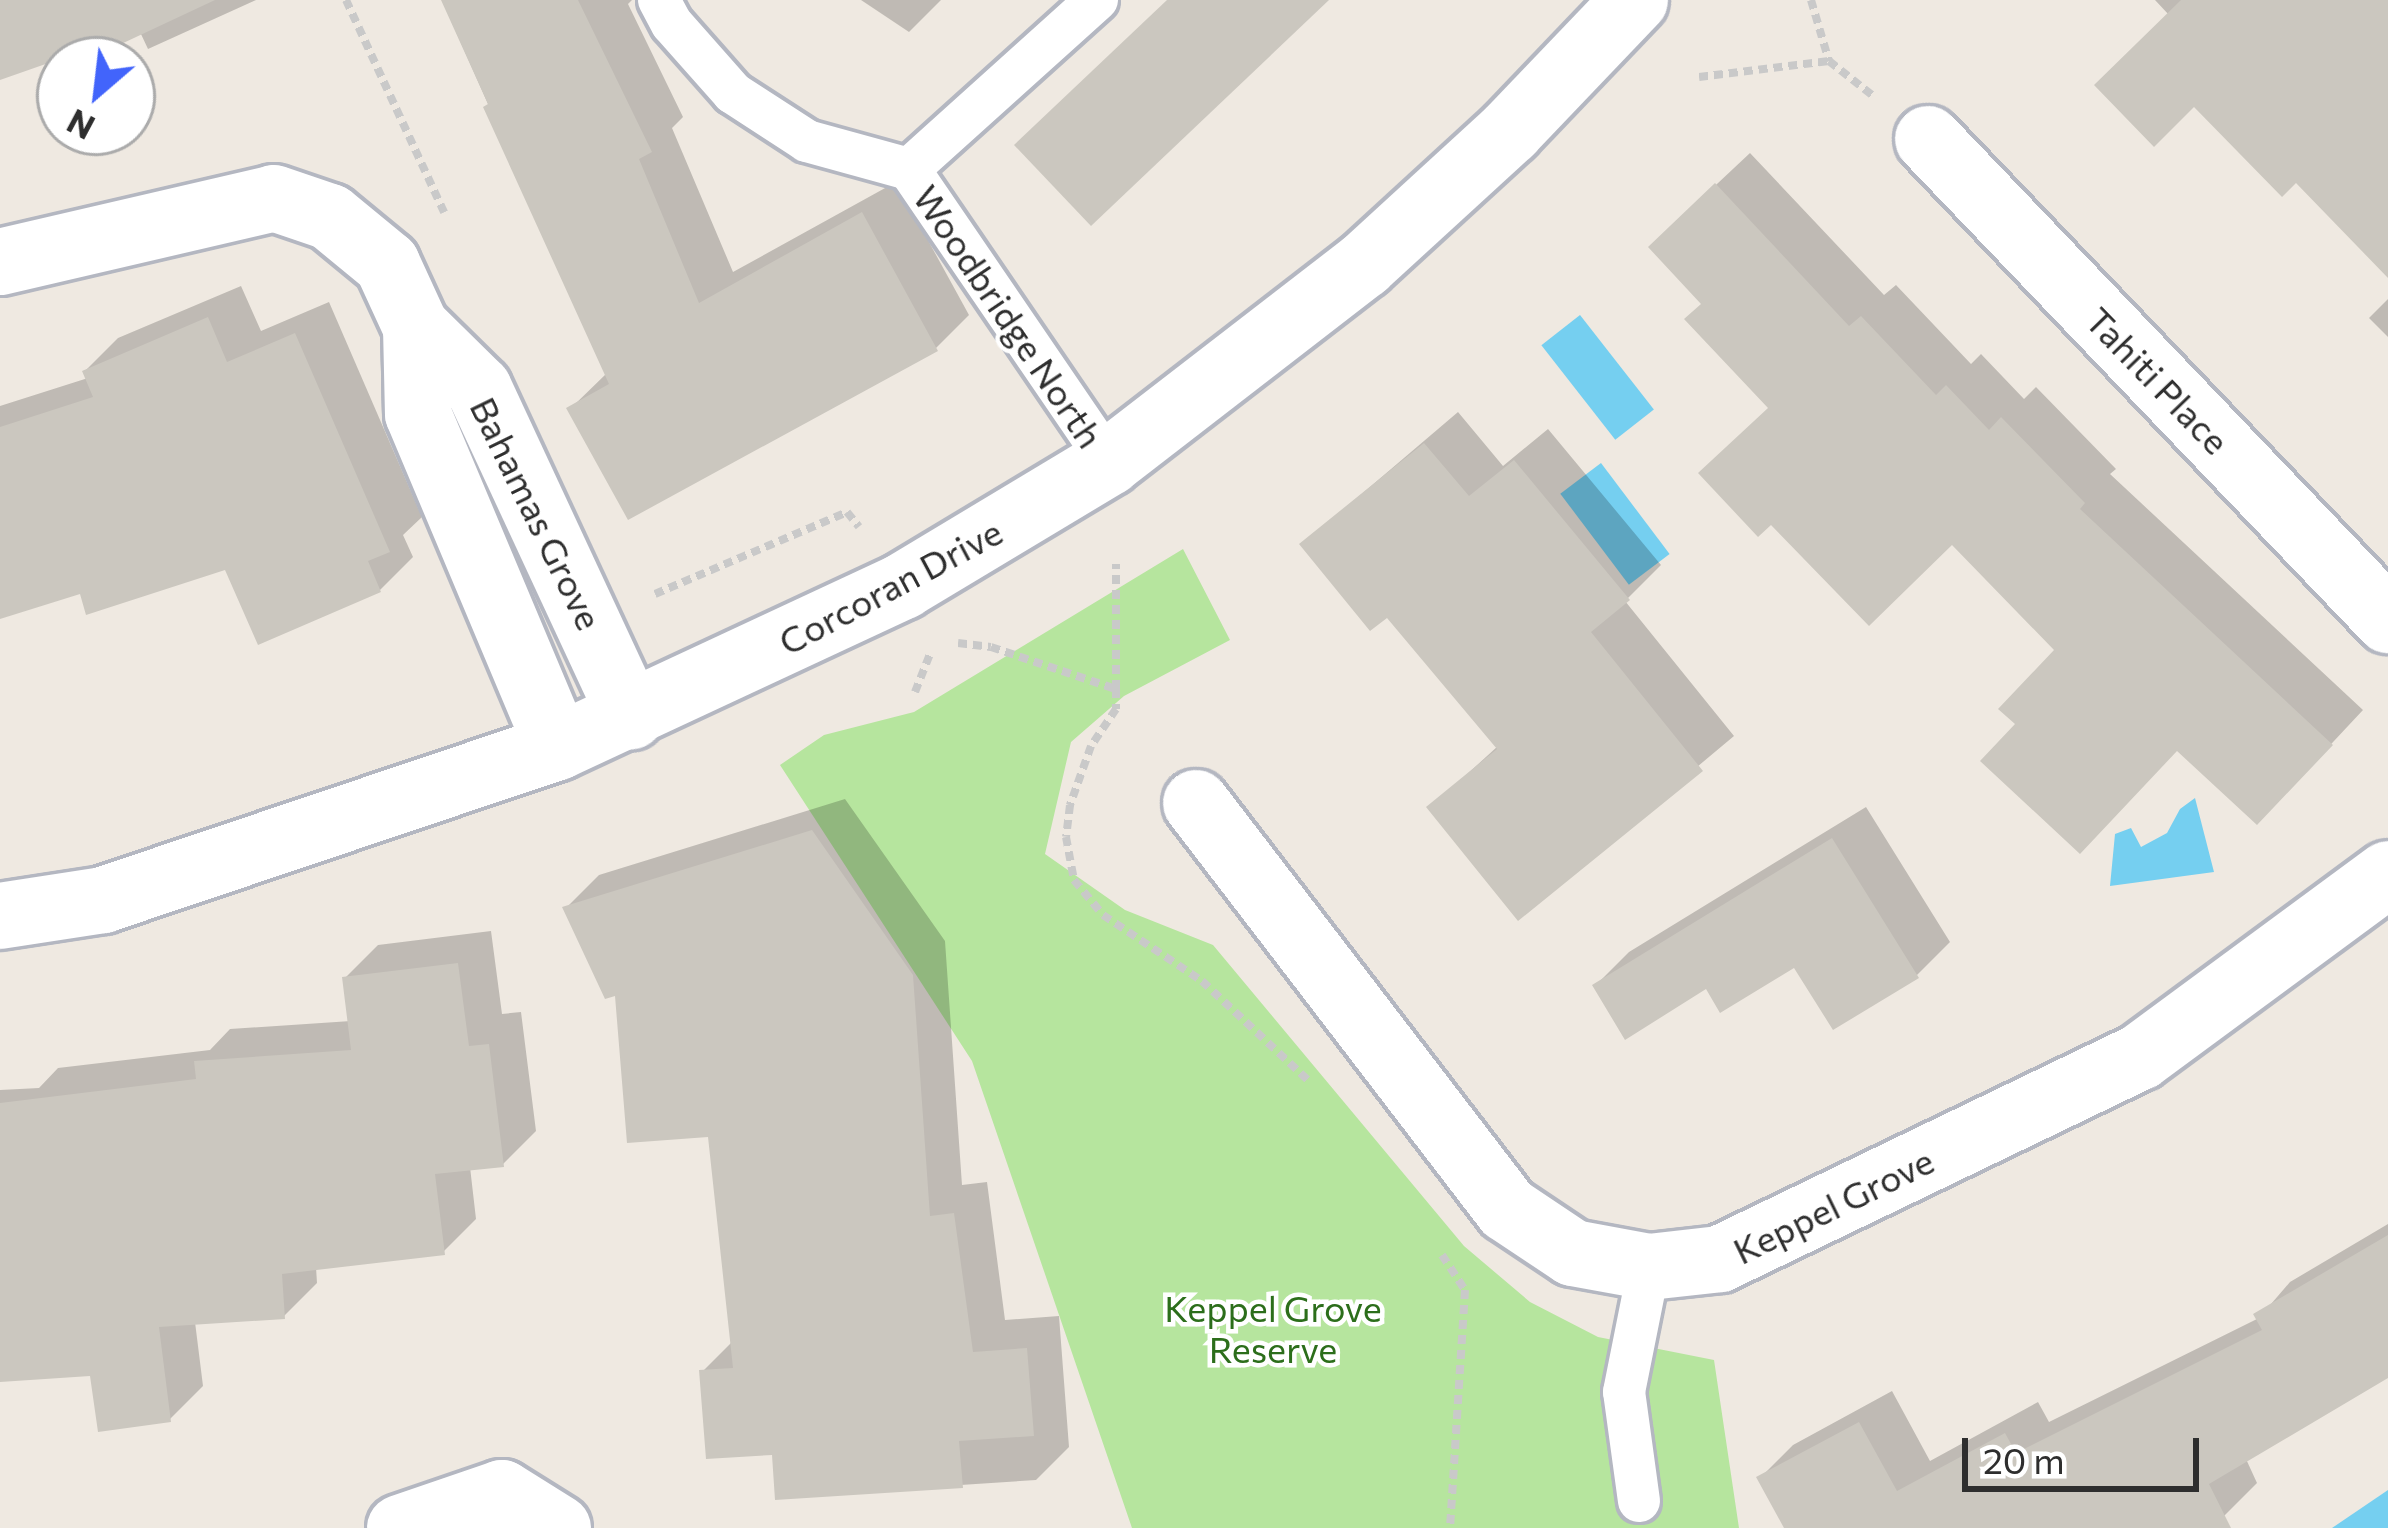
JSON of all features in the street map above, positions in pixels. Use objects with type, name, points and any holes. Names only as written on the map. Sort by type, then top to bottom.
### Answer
[{"type":"street","name":"Corcoran Drive","points":[[0,916],[103,900],[558,747],[631,716],[920,613],[1364,266],[1510,131],[1635,0]]},
{"type":"street","name":"Tahiti Place","points":[[1928,139],[2388,620]]},
{"type":"street","name":"Bahamas Grove","points":[[0,262],[274,198],[330,217],[387,264],[416,327],[478,388],[631,716]]},
{"type":"street","name":"Bahamas Grove","points":[[416,327],[418,414],[558,747]]},
{"type":"street","name":"Keppel Grove","points":[[1196,802],[1507,1209],[1573,1252],[1648,1268],[1720,1259],[2140,1057],[2388,874]]},
{"type":"street","points":[[400,1528],[502,1493],[558,1528]]},
{"type":"lane","name":"Woodbridge North","points":[[659,0],[672,24],[734,93],[807,142],[909,169],[1109,462]]},
{"type":"lane","name":"Woodbridge North","points":[[909,169],[1096,0]]},
{"type":"lane","points":[[1639,1502],[1624,1392],[1648,1268]]},
{"type":"path","points":[[346,0],[451,226]]},
{"type":"path","points":[[1811,0],[1828,61],[1928,139]]},
{"type":"path","points":[[1699,77],[1828,61]]},
{"type":"path","points":[[642,582],[658,597],[848,512],[920,613],[991,647],[1116,688]]},
{"type":"path","points":[[1116,564],[1116,710],[1091,746],[1070,805],[1066,837],[1074,880],[1103,915],[1202,981],[1317,1089]]},
{"type":"path","points":[[915,692],[920,613]]},
{"type":"path","points":[[1441,1251],[1465,1290],[1450,1528]]},
{"type":"green space","name":"Keppel Grove Reserve","points":[[1183,549],[1230,640],[1124,696],[1071,742],[1045,854],[1125,910],[1213,945],[1464,1246],[1530,1302],[1598,1337],[1714,1360],[1739,1528],[1132,1528],[972,1061],[780,765],[824,735],[914,712]]},
{"type":"water","points":[[1580,315],[1654,410],[1615,440],[1541,345]]},
{"type":"water","points":[[1601,463],[1670,554],[1629,585],[1560,494]]},
{"type":"water","points":[[2195,798],[2214,872],[2110,886],[2115,834],[2131,828],[2141,847],[2167,833],[2180,809]]},
{"type":"water","points":[[2388,1490],[2388,1528],[2332,1528]]},
{"type":"building","points":[[0,0],[215,0],[138,36],[36,36],[36,67],[0,80]]},
{"type":"building","points":[[441,0],[578,0],[652,152],[639,159],[699,303],[862,212],[938,351],[628,520],[566,408],[609,384],[483,107],[488,104]]},
{"type":"building","points":[[1167,0],[1329,0],[1091,226],[1014,145]]},
{"type":"building","points":[[2181,0],[2388,0],[2388,278],[2296,183],[2282,197],[2194,107],[2154,147],[2094,85]]},
{"type":"building","points":[[1715,183],[1849,326],[1861,316],[1936,395],[1946,385],[1989,430],[2001,417],[2085,503],[2080,509],[2333,745],[2257,825],[2177,751],[2080,854],[1980,761],[2015,724],[1998,709],[2054,650],[1952,545],[1869,626],[1771,525],[1758,537],[1698,473],[1768,408],[1684,319],[1701,304],[1648,247]]},
{"type":"building","points":[[208,317],[227,362],[295,333],[390,552],[368,561],[381,592],[258,645],[225,570],[86,615],[80,594],[0,619],[0,427],[93,397],[82,371]]},
{"type":"building","points":[[1424,443],[1469,496],[1514,460],[1630,600],[1591,632],[1703,771],[1518,921],[1426,807],[1497,749],[1387,618],[1370,631],[1299,544]]},
{"type":"building","points":[[812,830],[913,975],[930,1216],[954,1213],[973,1352],[1027,1348],[1034,1436],[959,1441],[963,1488],[775,1500],[772,1455],[706,1459],[699,1370],[733,1368],[708,1137],[627,1143],[615,996],[605,999],[562,907]]},
{"type":"building","points":[[1832,838],[1919,978],[1833,1030],[1794,968],[1720,1013],[1706,989],[1625,1040],[1592,985]]},
{"type":"building","points":[[458,963],[469,1046],[489,1044],[504,1167],[435,1174],[445,1255],[282,1274],[285,1319],[159,1327],[171,1422],[98,1432],[90,1376],[0,1382],[0,1103],[196,1079],[194,1061],[351,1050],[342,977]]},
{"type":"building","points":[[2388,1235],[2388,1378],[2209,1484],[2231,1528],[1784,1528],[1756,1477],[1859,1422],[1897,1491],[2005,1433],[2016,1453],[2262,1330],[2253,1314]]}]
